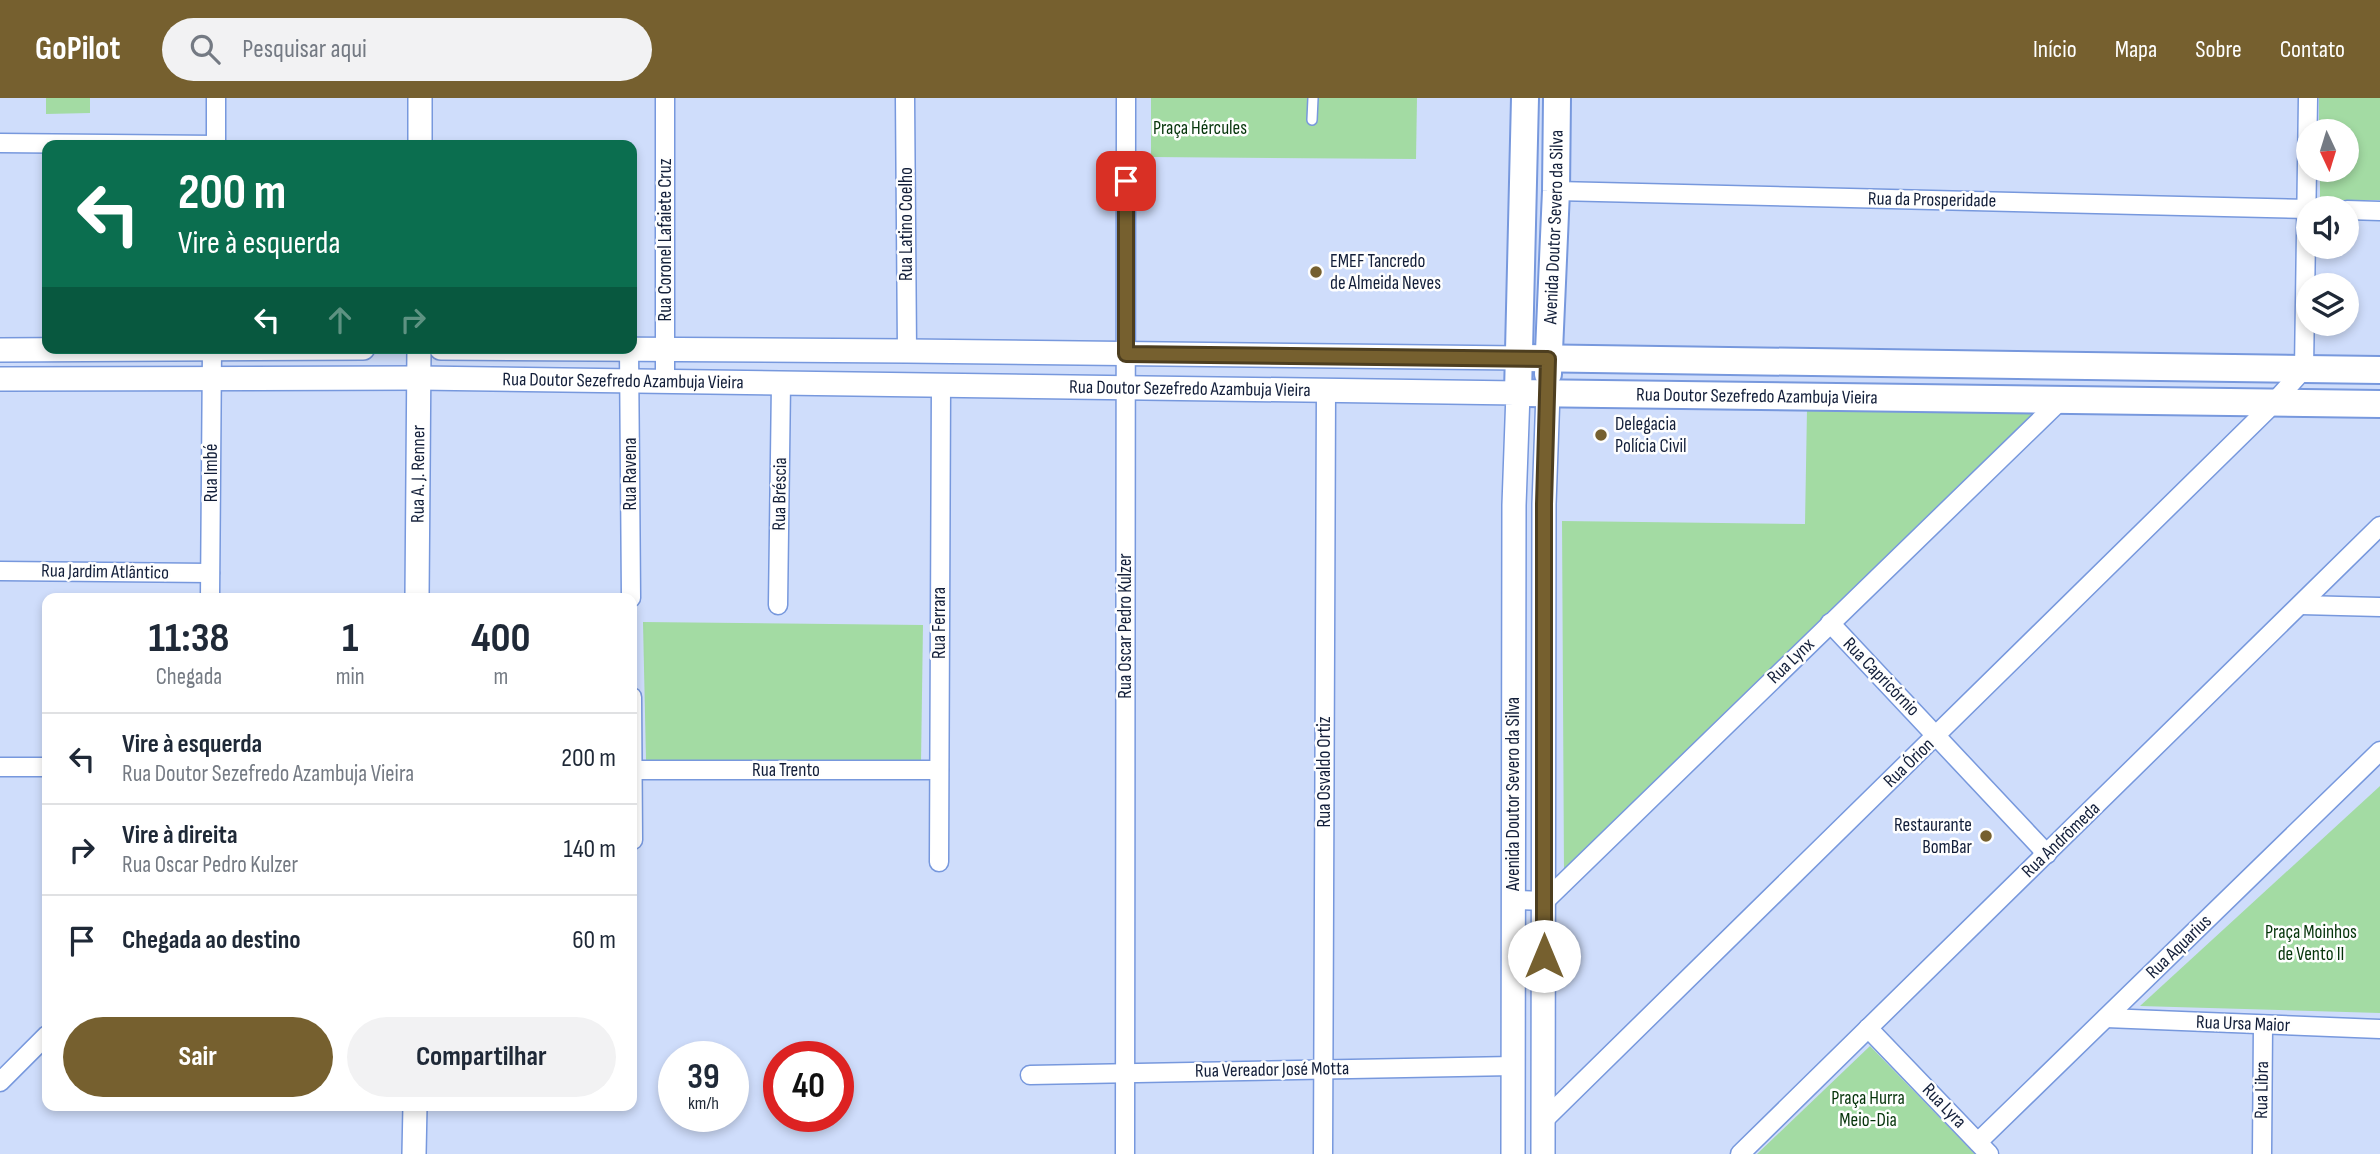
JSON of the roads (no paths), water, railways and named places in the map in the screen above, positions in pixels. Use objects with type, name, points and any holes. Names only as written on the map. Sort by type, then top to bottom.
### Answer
[{"type":"main road","name":"Avenida Doutor Severo da Silva","points":[[1518,393],[1525,98]]},
{"type":"main road","name":"Avenida Doutor Severo da Silva","points":[[1548,393],[1557,98]]},
{"type":"main road","name":"Rua Doutor Sezefredo Azambuja Vieira","points":[[1519,358],[2380,370]]},
{"type":"main road","points":[[1755,396],[1757,362]]},
{"type":"main road","name":"Rua Doutor Sezefredo Azambuja Vieira","points":[[1518,393],[2380,404]]},
{"type":"street","points":[[216,98],[216,140]]},
{"type":"street","points":[[420,98],[420,140]]},
{"type":"street","name":"Rua Coronel Lafaiete Cruz","points":[[665,98],[666,382]]},
{"type":"street","name":"Rua Latino Coelho","points":[[905,98],[907,351]]},
{"type":"street","name":"Rua Oscar Pedro Kulzer","points":[[1125,1154],[1126,98]]},
{"type":"street","points":[[2307,196],[2308,98]]},
{"type":"street","points":[[0,143],[42,143]]},
{"type":"street","name":"Rua da Prosperidade","points":[[1556,191],[2296,209]]},
{"type":"street","points":[[2359,210],[2380,211]]},
{"type":"street","points":[[2304,369],[2306,259]]},
{"type":"street","name":"Rua Doutor Sezefredo Azambuja Vieira","points":[[637,349],[1519,358]]},
{"type":"street","points":[[0,350],[42,350]]},
{"type":"street","name":"Rua Imbé","points":[[211,593],[212,354]]},
{"type":"street","name":"Rua A. J. Renner","points":[[417,593],[419,354]]},
{"type":"street","name":"Rua Ravena","points":[[629,354],[631,593]]},
{"type":"street","name":"Rua Órion","points":[[1543,1121],[2274,403],[2304,369]]},
{"type":"street","name":"Rua Doutor Sezefredo Azambuja Vieira","points":[[0,379],[418,378],[1518,393]]},
{"type":"street","name":"Rua Bréscia","points":[[778,605],[781,383]]},
{"type":"street","name":"Rua Ferrara","points":[[939,862],[941,385]]},
{"type":"street","name":"Rua Osvaldo Ortiz","points":[[1323,1154],[1326,390]]},
{"type":"street","name":"Avenida Doutor Severo da Silva","points":[[1513,1154],[1514,505],[1518,393]]},
{"type":"street","name":"Avenida Doutor Severo da Silva","points":[[1543,1154],[1544,504],[1548,393]]},
{"type":"street","name":"Rua Lynx","points":[[1545,901],[2061,400]]},
{"type":"street","points":[[1514,505],[1544,504]]},
{"type":"street","name":"Rua Andrômeda","points":[[1740,1154],[2380,526]]},
{"type":"street","name":"Rua Jardim Atlântico","points":[[0,571],[211,573]]},
{"type":"street","points":[[2301,605],[2380,607]]},
{"type":"street","name":"Rua Capricórnio","points":[[1830,623],[2047,854]]},
{"type":"street","name":"Rua Aquarius","points":[[1984,1148],[2106,1018],[2380,751]]},
{"type":"street","points":[[0,767],[42,767]]},
{"type":"street","name":"Rua Trento","points":[[637,770],[939,770]]},
{"type":"street","points":[[1513,900],[1545,901]]},
{"type":"street","name":"Rua Ursa Maior","points":[[2106,1018],[2380,1029]]},
{"type":"street","name":"Rua Libra","points":[[2262,1154],[2263,1025]]},
{"type":"street","name":"Rua Lyra","points":[[1868,1028],[1984,1148]]},
{"type":"street","points":[[0,1082],[42,1040]]},
{"type":"street","name":"Rua Vereador José Motta","points":[[1030,1075],[1513,1066]]},
{"type":"street","points":[[414,1154],[415,1111]]},
{"type":"lane","points":[[1312,120],[1313,98]]},
{"type":"place","name":"EMEF Tancredo de Almeida Neves","points":[[1316,272]]},
{"type":"place","name":"Delegacia Polícia Civil","points":[[1601,435]]},
{"type":"place","name":"Restaurante BomBar","points":[[1986,836]]},
{"type":"park label","name":"Praça Hércules","points":[[1200,128]]},
{"type":"park label","name":"Praça Moinhos de Vento II","points":[[2311,943]]},
{"type":"park label","name":"Praça Hurra Meio-Dia","points":[[1868,1109]]}]
